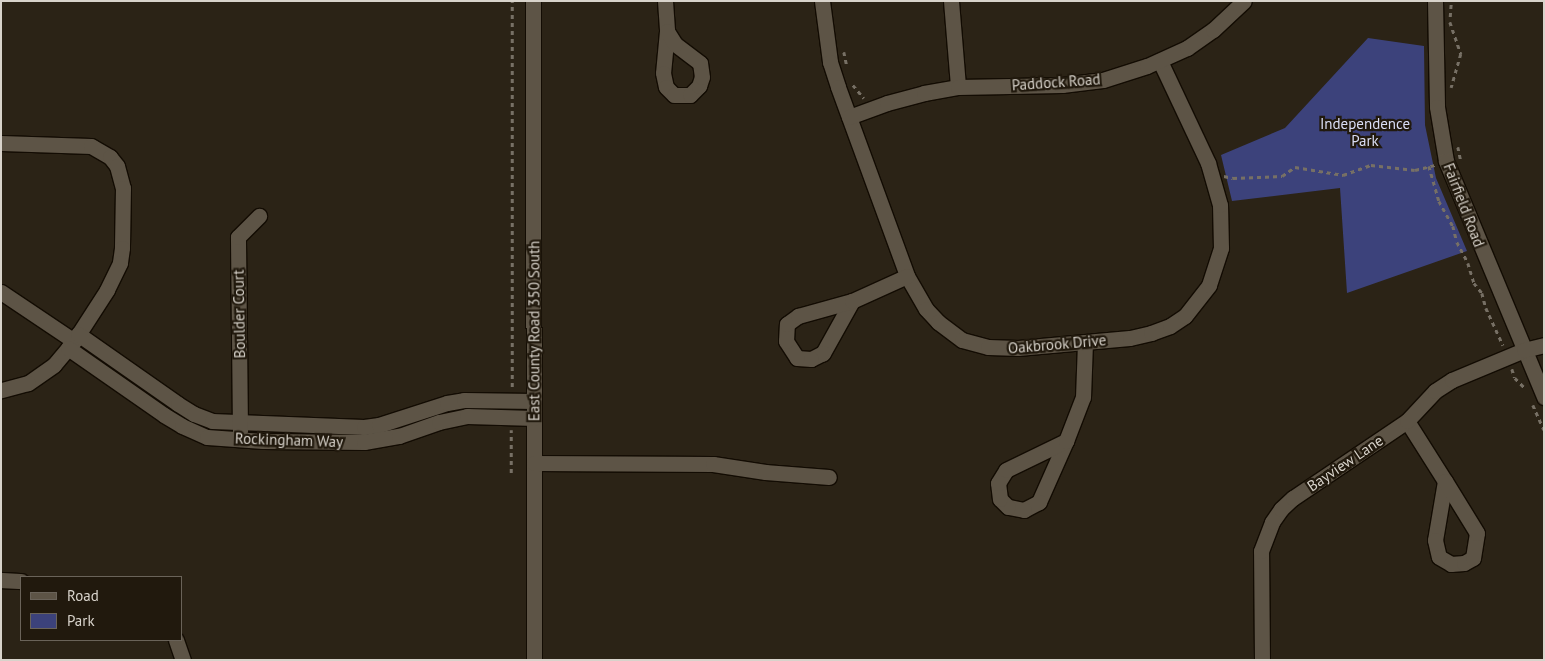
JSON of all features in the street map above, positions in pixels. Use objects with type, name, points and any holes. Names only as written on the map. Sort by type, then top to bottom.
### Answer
[{"type":"street","name":"East County Road 350 South","points":[[533,1],[534,660]]},
{"type":"street","points":[[665,1],[667,31]]},
{"type":"street","name":"Oakbrook Drive","points":[[822,1],[830,62],[907,276],[926,309],[938,322],[962,340],[1002,348],[1084,342],[1150,333],[1170,326],[1186,316],[1209,285],[1221,248],[1220,206],[1211,172],[1160,61]]},
{"type":"street","points":[[951,1],[958,88]]},
{"type":"street","name":"Paddock Road","points":[[849,117],[924,93],[958,88],[1081,84],[1104,80],[1160,61],[1186,48],[1213,30],[1244,1]]},
{"type":"street","name":"Fairfield Road","points":[[1435,1],[1437,107],[1446,161],[1524,350],[1537,398]]},
{"type":"street","points":[[1,143],[91,146],[110,157],[121,177],[122,241],[120,263],[107,290],[73,341],[42,375],[28,383],[1,390]]},
{"type":"street","name":"Boulder Court","points":[[239,439],[238,237],[259,216]]},
{"type":"street","points":[[852,301],[823,353],[811,359],[797,358],[786,341],[787,324],[798,316],[852,301],[907,276]]},
{"type":"street","name":"Rockingham Way","points":[[1,292],[73,341],[194,414],[212,421],[364,427],[377,432],[399,436],[439,422],[467,416],[534,418]]},
{"type":"street","name":"Rockingham Way","points":[[73,341],[182,426],[208,437],[364,442],[377,432],[447,402],[464,400],[534,401]]},
{"type":"street","points":[[1066,441],[1006,470],[998,482],[1000,498],[1008,507],[1024,510],[1039,502],[1066,441],[1083,398],[1084,342]]},
{"type":"street","name":"Bayview Lane","points":[[1262,660],[1261,551],[1272,522],[1293,498],[1407,421],[1435,391],[1452,380],[1524,350],[1544,345]]},
{"type":"street","points":[[1407,421],[1446,481],[1477,533],[1474,558],[1464,563],[1451,564],[1440,557],[1435,540],[1446,481]]},
{"type":"street","points":[[534,462],[706,463],[765,472],[829,477]]},
{"type":"street","points":[[1,580],[20,581]]},
{"type":"street","points":[[176,641],[183,660]]},
{"type":"path","points":[[512,1],[512,401]]},
{"type":"path","points":[[1448,96],[1461,54],[1450,22],[1451,1]]},
{"type":"path","points":[[842,46],[848,74]]},
{"type":"path","points":[[849,80],[873,108]]},
{"type":"path","points":[[1457,144],[1462,168]]},
{"type":"path","points":[[1211,172],[1233,178],[1282,176],[1295,167],[1342,175],[1371,165],[1415,170],[1446,161]]},
{"type":"path","points":[[1429,166],[1439,201],[1453,226],[1457,242],[1468,263],[1474,283],[1482,294],[1515,378],[1527,392]]},
{"type":"path","points":[[1537,398],[1544,430]]},
{"type":"path","points":[[511,473],[512,418]]},
{"type":"green space","name":"Independence Park","points":[[1368,38],[1424,46],[1425,125],[1436,178],[1467,251],[1347,293],[1340,188],[1232,201],[1221,155],[1285,128]]}]
